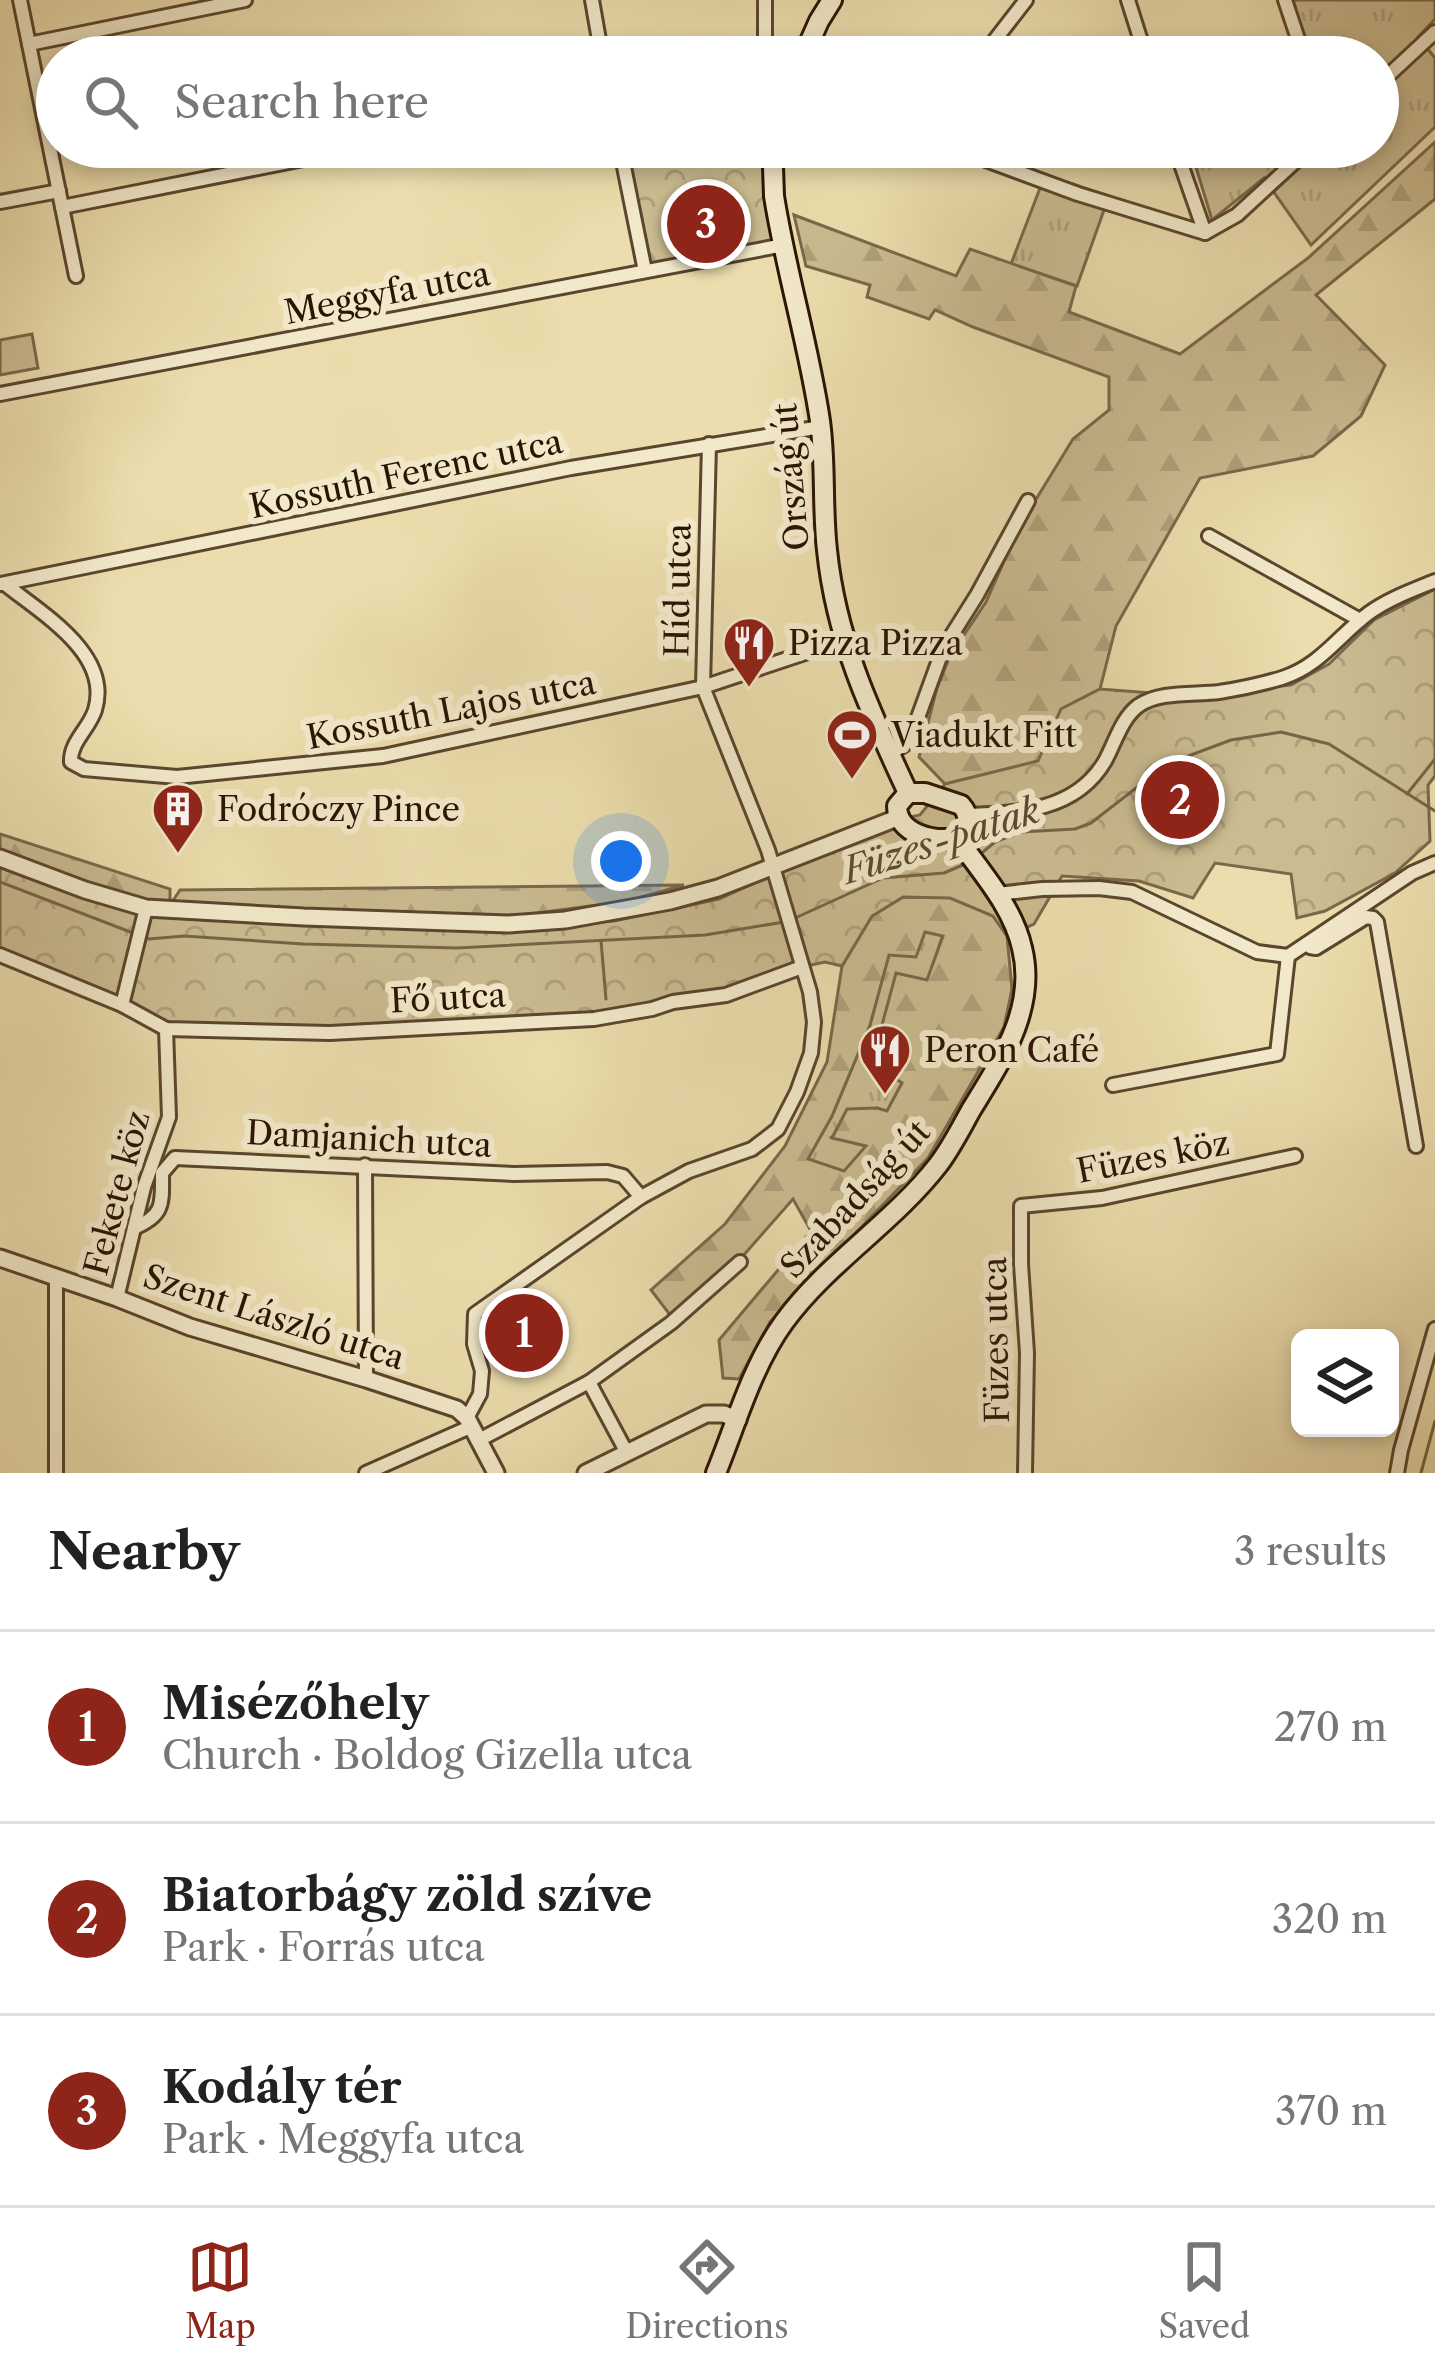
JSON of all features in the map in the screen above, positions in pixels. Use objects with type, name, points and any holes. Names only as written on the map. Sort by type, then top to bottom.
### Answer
[{"type":"main road","points":[[812,36],[832,0]]},
{"type":"main road","name":"Ország út","points":[[773,168],[774,196],[821,427],[827,552],[844,640],[864,699],[908,793]]},
{"type":"main road","points":[[919,792],[955,801],[967,815],[965,830],[945,840],[902,825],[899,801],[908,793],[919,792]]},
{"type":"main road","name":"Szabadság út","points":[[716,1473],[762,1359],[781,1326],[939,1164],[1017,1027],[1025,994],[1022,946],[997,894],[957,838]]},
{"type":"street","points":[[20,0],[36,79]]},
{"type":"street","points":[[68,36],[245,0]]},
{"type":"street","points":[[592,0],[598,36]]},
{"type":"street","points":[[764,0],[765,36]]},
{"type":"street","points":[[998,36],[1026,0]]},
{"type":"street","points":[[1128,0],[1139,36]]},
{"type":"street","points":[[1285,0],[1297,36]]},
{"type":"street","points":[[1399,65],[1435,32]]},
{"type":"street","points":[[29,44],[36,43]]},
{"type":"street","points":[[53,168],[76,276]]},
{"type":"street","points":[[62,207],[258,168]]},
{"type":"street","points":[[624,168],[646,271]]},
{"type":"street","points":[[1008,168],[1204,233],[1237,215],[1288,168]]},
{"type":"street","points":[[1182,168],[1204,233]]},
{"type":"street","points":[[0,202],[58,191]]},
{"type":"street","name":"Meggyfa utca","points":[[0,394],[784,245]]},
{"type":"street","name":"Kossuth Ferenc utca","points":[[2,584],[527,476],[821,427]]},
{"type":"street","name":"Híd utca","points":[[709,445],[703,687],[772,867]]},
{"type":"street","points":[[890,754],[912,734],[943,649],[1028,501]]},
{"type":"street","points":[[1209,536],[1360,620]]},
{"type":"street","points":[[967,815],[1019,812],[1058,803],[1086,787],[1138,706],[1154,698],[1223,691],[1302,671],[1374,609],[1435,581]]},
{"type":"street","name":"Kossuth Lajos utca","points":[[2,584],[68,636],[87,656],[97,676],[98,701],[92,721],[70,755],[71,762],[84,769],[177,777],[383,756],[703,687],[844,640]]},
{"type":"street","points":[[0,858],[144,916],[508,924],[565,920],[718,888],[898,818]]},
{"type":"street","points":[[997,894],[1099,888],[1132,892],[1257,952],[1288,956],[1412,872],[1435,862]]},
{"type":"street","points":[[496,1473],[472,1428],[482,1371],[473,1344],[475,1314],[641,1197],[689,1171],[752,1148],[778,1129],[797,1092],[811,1053],[814,1022],[772,867]]},
{"type":"street","points":[[122,1005],[144,916]]},
{"type":"street","points":[[1303,946],[1316,948],[1366,917],[1377,922],[1416,1146]]},
{"type":"street","name":"Fő utca","points":[[0,956],[122,1005],[166,1030],[330,1033],[594,1019],[726,995],[802,967]]},
{"type":"street","points":[[1113,1084],[1277,1054],[1288,956]]},
{"type":"street","name":"Fekete köz","points":[[117,1298],[144,1187],[169,1118],[166,1030]]},
{"type":"street","name":"Füzes köz","points":[[1021,1206],[1102,1198],[1295,1156]]},
{"type":"street","name":"Damjanich utca","points":[[134,1228],[152,1221],[162,1205],[162,1173],[176,1158],[514,1174],[607,1172],[623,1176],[641,1197]]},
{"type":"street","points":[[364,1165],[366,1379]]},
{"type":"street","name":"Füzes utca","points":[[1021,1206],[1027,1353],[1025,1473]]},
{"type":"street","name":"Szent László utca","points":[[0,1258],[190,1328],[457,1409],[472,1428]]},
{"type":"street","points":[[365,1473],[589,1382],[671,1323],[740,1262]]},
{"type":"street","points":[[56,1277],[56,1473]]},
{"type":"street","points":[[1397,1473],[1435,1329]]},
{"type":"street","points":[[589,1382],[627,1453]]},
{"type":"street","points":[[586,1473],[706,1414],[738,1420]]},
{"type":"green space","points":[[1293,0],[1435,0],[1435,19],[1418,37],[1435,58],[1435,127],[1399,161],[1399,36],[1304,36]]},
{"type":"green space","points":[[1435,142],[1435,199],[1316,295],[1385,365],[1361,416],[1313,456],[1200,478],[1116,626],[1100,689],[1061,709],[1039,761],[945,784],[919,757],[937,688],[950,656],[986,602],[1019,527],[1073,439],[1109,410],[1109,377],[935,310],[929,319],[867,297],[870,285],[806,266],[794,215],[956,276],[970,249],[1076,286],[1069,312],[1180,354],[1308,258]]},
{"type":"green space","points":[[624,168],[766,168],[769,204],[784,245],[645,271]]},
{"type":"green space","points":[[1196,168],[1392,168],[1311,245],[1264,178],[1212,220]]},
{"type":"green space","points":[[1045,175],[1109,196],[1077,286],[1011,264]]},
{"type":"green space","points":[[32,334],[38,368],[0,375],[0,340]]},
{"type":"green space","points":[[1435,589],[1435,776],[1428,785],[1430,841],[1395,873],[1325,911],[1297,918],[1291,874],[1215,863],[1193,898],[1139,881],[1062,876],[1034,924],[1007,936],[993,916],[950,898],[903,897],[872,916],[842,966],[825,962],[802,967],[726,995],[514,1025],[166,1029],[0,955],[0,865],[86,898],[509,930],[614,921],[719,899],[892,821],[920,815],[945,784],[1038,761],[1061,709],[1100,689],[1191,696],[1291,685],[1329,664],[1374,620]]},
{"type":"green space","points":[[0,834],[170,889],[170,905],[180,890],[684,885],[628,901],[507,917],[168,911],[0,855]]},
{"type":"green space","points":[[903,897],[950,897],[993,916],[1007,936],[1012,989],[1004,1027],[928,1158],[770,1322],[739,1379],[723,1378],[719,1340],[811,1231],[793,1199],[677,1324],[651,1290],[725,1224],[785,1146],[827,1062],[842,966],[872,916]],"holes":[[[925,932],[943,936],[927,980],[896,973],[872,1062],[902,1083],[887,1111],[847,1109],[832,1138],[866,1146],[844,1171],[808,1159],[832,1116],[870,1025],[889,955],[916,957]]]},
{"type":"green space","points":[[925,932],[943,935],[927,981],[897,974],[902,1083],[887,1112],[877,1108],[832,1137],[867,1146],[844,1172],[807,1159],[832,1116],[870,1025],[889,954]]},
{"type":"waterway","name":"Füzes-patak","points":[[978,856],[995,842],[1021,832],[1075,829],[1091,823],[1167,764],[1231,740],[1281,732],[1329,744],[1435,811]]},
{"type":"waterway","points":[[1407,794],[1435,759]]},
{"type":"waterway","name":"Füzes-patak","points":[[793,919],[883,878],[944,873],[965,864]]},
{"type":"waterway","name":"Füzes-patak","points":[[0,882],[133,933]]},
{"type":"waterway","name":"Füzes-patak","points":[[142,936],[457,948],[705,935],[784,922]]},
{"type":"waterway","points":[[601,941],[606,999]]},
{"type":"waterway","name":"Füzes-patak","points":[[1421,1473],[1435,1421]]},
{"type":"place","name":"Kodály tér","points":[[706,224]]},
{"type":"place","name":"Pizza Pizza","points":[[749,689]]},
{"type":"place","name":"Viadukt Fitt","points":[[852,781]]},
{"type":"place","name":"Biatorbágy zöld szíve","points":[[1180,800]]},
{"type":"place","name":"Fodróczy Pince","points":[[178,855]]},
{"type":"place","name":"Peron Café","points":[[885,1096]]},
{"type":"place","name":"Misézőhely","points":[[524,1333]]}]
